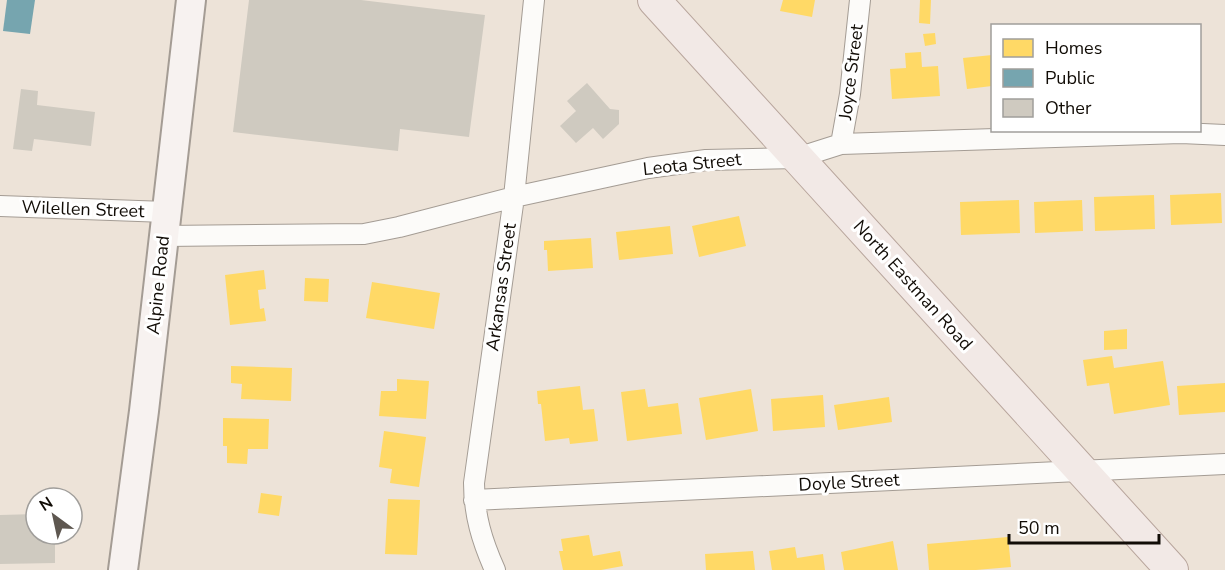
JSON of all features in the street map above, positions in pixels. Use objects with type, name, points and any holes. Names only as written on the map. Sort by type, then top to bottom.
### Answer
[{"type":"main road","name":"Alpine Road","points":[[123,570],[191,0]]},
{"type":"main road","name":"North Eastman Road","points":[[654,0],[1172,570]]},
{"type":"street","name":"Arkansas Street","points":[[495,570],[480,532],[474,500],[475,462],[514,197],[534,0]]},
{"type":"street","name":"Joyce Street","points":[[842,144],[860,0]]},
{"type":"street","name":"Leota Street","points":[[165,224],[364,234],[599,177],[674,163],[749,158],[797,158],[842,144],[1181,133],[1225,135]]},
{"type":"street","name":"Wilellen Street","points":[[0,206],[165,224]]},
{"type":"street","name":"Doyle Street","points":[[474,500],[1225,464]]},
{"type":"building: Homes","points":[[783,0],[815,0],[812,17],[780,11]]},
{"type":"building: Homes","points":[[920,0],[931,0],[930,24],[919,23]]},
{"type":"building: Homes","points":[[935,33],[936,44],[925,46],[923,34]]},
{"type":"building: Homes","points":[[921,52],[922,67],[938,66],[940,96],[892,99],[890,69],[906,68],[905,53]]},
{"type":"building: Homes","points":[[991,55],[991,86],[967,89],[963,58]]},
{"type":"building: Homes","points":[[1221,193],[1222,223],[1171,225],[1170,195]]},
{"type":"building: Homes","points":[[1154,195],[1155,229],[1095,231],[1094,197]]},
{"type":"building: Homes","points":[[1019,200],[1020,233],[961,235],[960,202]]},
{"type":"building: Homes","points":[[1082,200],[1083,231],[1035,233],[1034,202]]},
{"type":"building: Homes","points":[[739,216],[746,246],[699,257],[692,226]]},
{"type":"building: Homes","points":[[670,226],[673,254],[619,260],[616,232]]},
{"type":"building: Homes","points":[[591,238],[593,268],[548,271],[544,241]]},
{"type":"building: Homes","points":[[264,270],[266,289],[258,290],[260,309],[264,308],[266,321],[230,325],[225,275]]},
{"type":"building: Homes","points":[[305,278],[329,279],[328,302],[304,301]]},
{"type":"building: Homes","points":[[372,282],[440,293],[434,329],[366,318]]},
{"type":"building: Homes","points":[[1127,329],[1127,349],[1104,350],[1104,331]]},
{"type":"building: Homes","points":[[1112,356],[1114,368],[1163,361],[1170,405],[1114,414],[1109,383],[1087,386],[1083,360]]},
{"type":"building: Homes","points":[[231,366],[292,368],[291,401],[241,399],[242,384],[231,383]]},
{"type":"building: Homes","points":[[397,379],[429,381],[426,419],[379,416],[381,391],[397,391]]},
{"type":"building: Homes","points":[[1225,383],[1225,412],[1179,415],[1177,386]]},
{"type":"building: Homes","points":[[580,386],[583,410],[594,409],[598,441],[570,444],[569,438],[545,441],[541,404],[538,404],[537,391]]},
{"type":"building: Homes","points":[[645,389],[648,407],[678,403],[682,434],[627,441],[621,392]]},
{"type":"building: Homes","points":[[751,389],[758,431],[706,440],[699,398]]},
{"type":"building: Homes","points":[[823,395],[825,427],[773,431],[771,399]]},
{"type":"building: Homes","points":[[889,397],[892,422],[838,430],[834,405]]},
{"type":"building: Homes","points":[[223,418],[269,419],[268,449],[248,449],[247,464],[227,463],[227,446],[223,446]]},
{"type":"building: Homes","points":[[384,431],[426,437],[419,487],[390,483],[392,469],[379,467]]},
{"type":"building: Homes","points":[[261,493],[282,496],[279,516],[258,513]]},
{"type":"building: Homes","points":[[388,499],[420,500],[417,555],[385,554]]},
{"type":"building: Homes","points":[[589,535],[593,556],[620,551],[623,566],[601,570],[563,570],[559,551],[563,551],[561,539]]},
{"type":"building: Homes","points":[[1008,537],[1011,567],[929,570],[927,544]]},
{"type":"building: Homes","points":[[893,541],[898,570],[844,570],[841,552]]},
{"type":"building: Homes","points":[[795,547],[797,558],[823,554],[825,570],[772,570],[769,551]]},
{"type":"building: Homes","points":[[753,551],[755,570],[706,570],[705,554]]},
{"type":"building: Public","points":[[7,0],[35,0],[30,34],[3,31]]},
{"type":"building: Other","points":[[249,0],[361,0],[485,15],[469,137],[400,129],[398,151],[233,132]]},
{"type":"building: Other","points":[[587,83],[610,109],[619,110],[619,124],[603,139],[593,128],[576,143],[560,126],[576,111],[567,101]]},
{"type":"building: Other","points":[[21,89],[38,91],[37,105],[95,112],[91,146],[34,139],[32,151],[13,149]]},
{"type":"building: Other","points":[[24,514],[24,546],[55,546],[55,563],[0,564],[0,515]]}]
